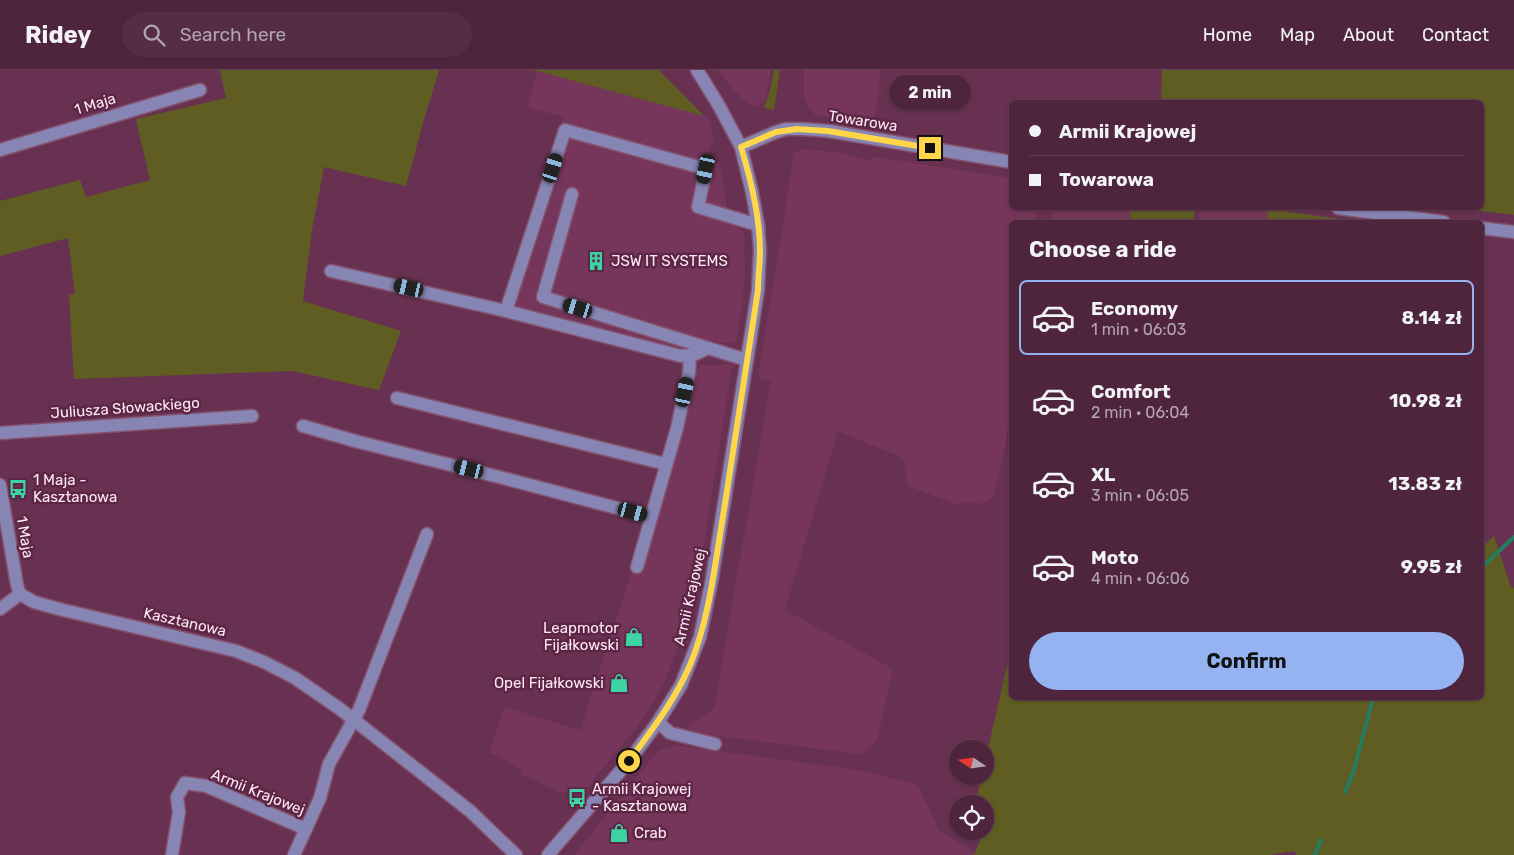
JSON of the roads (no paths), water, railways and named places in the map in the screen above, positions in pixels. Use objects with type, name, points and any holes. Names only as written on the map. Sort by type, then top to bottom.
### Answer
[{"type":"street","name":"Armii Krajowej","points":[[548,855],[629,761],[658,722],[681,685],[700,637],[712,579],[748,360],[758,290],[760,250],[758,225],[747,166],[741,147],[697,70]]},
{"type":"street","name":"1 Maja","points":[[0,150],[200,90]]},
{"type":"street","name":"Towarowa","points":[[741,147],[780,130],[803,129],[828,131],[1009,162]]},
{"type":"street","points":[[506,311],[565,130],[706,169],[698,207],[758,225]]},
{"type":"street","points":[[572,194],[542,297],[748,360]]},
{"type":"street","points":[[1353,210],[1429,220]]},
{"type":"street","points":[[1484,228],[1514,232]]},
{"type":"street","points":[[331,270],[506,311],[681,356],[690,355],[708,348]]},
{"type":"street","points":[[637,567],[685,392],[690,355]]},
{"type":"street","points":[[397,398],[666,464]]},
{"type":"street","name":"Juliusza Słowackiego","points":[[0,433],[252,416]]},
{"type":"street","points":[[303,426],[651,517]]},
{"type":"street","name":"1 Maja","points":[[0,485],[20,594]]},
{"type":"street","points":[[306,829],[320,798],[329,764],[359,710],[427,534]]},
{"type":"street","points":[[0,609],[20,594]]},
{"type":"street","name":"Kasztanowa","points":[[20,594],[34,602],[50,607],[236,651],[264,662],[295,678],[354,720],[463,806],[516,855]]},
{"type":"street","points":[[658,722],[670,734],[715,744]]},
{"type":"street","name":"Armii Krajowej","points":[[172,855],[179,812],[177,797],[185,783],[206,786],[306,829],[294,855]]},
{"type":"waterway","points":[[1484,565],[1514,537]]},
{"type":"waterway","points":[[1345,792],[1354,770],[1372,700]]},
{"type":"waterway","points":[[1315,855],[1321,840]]},
{"type":"place","name":"JSW IT SYSTEMS","points":[[596,261]]},
{"type":"place","name":"1 Maja - Kasztanowa","points":[[18,489]]},
{"type":"place","name":"Leapmotor Fijałkowski","points":[[634,637]]},
{"type":"place","name":"Opel Fijałkowski","points":[[619,683]]},
{"type":"place","name":"Armii Krajowej - Kasztanowa","points":[[577,798]]},
{"type":"place","name":"Crab","points":[[619,833]]}]
